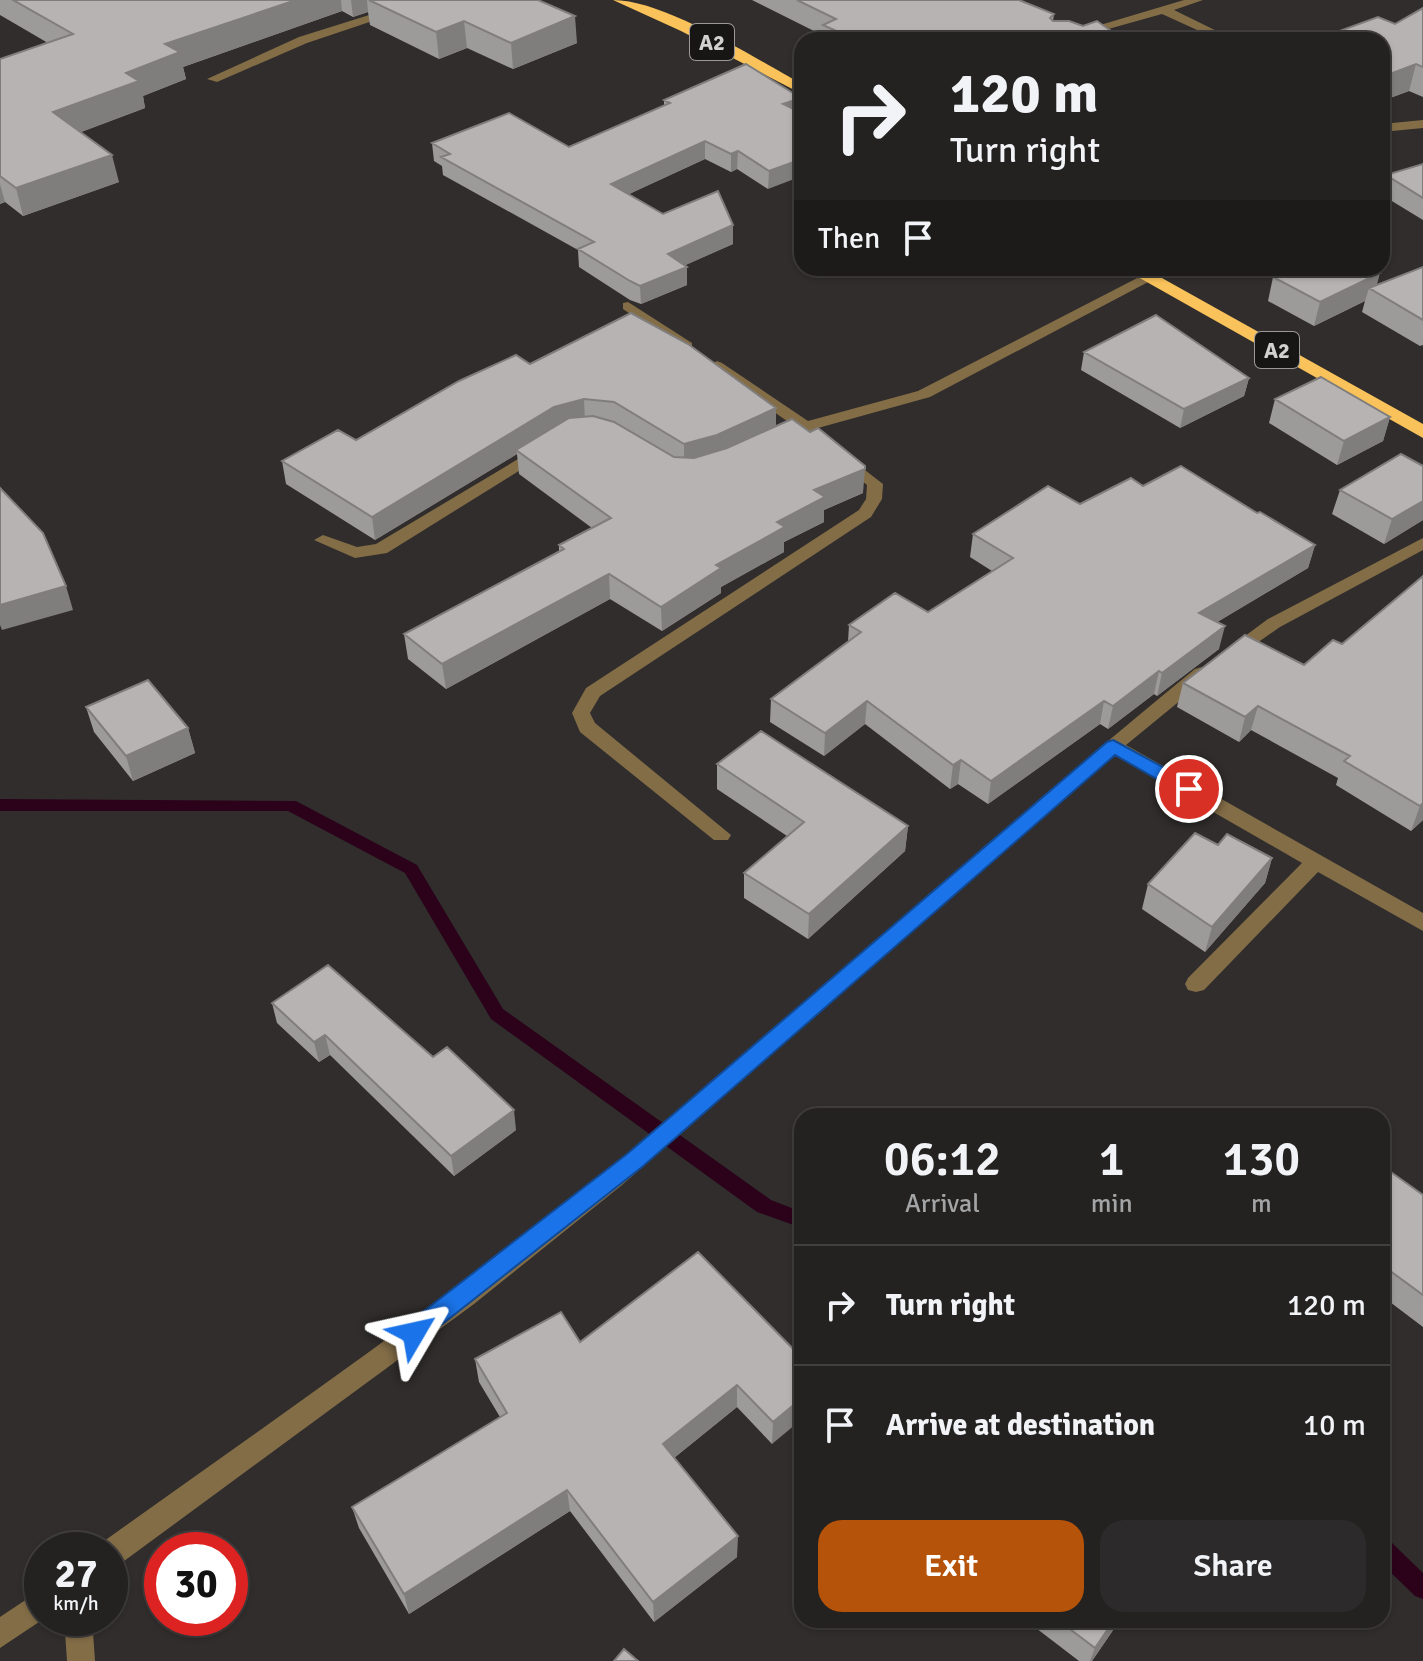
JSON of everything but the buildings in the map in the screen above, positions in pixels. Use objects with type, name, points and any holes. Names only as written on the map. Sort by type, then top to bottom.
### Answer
[{"type":"highway","name":"A2","points":[[620,0],[686,28],[794,86]]},
{"type":"highway","name":"A2","points":[[1146,276],[1423,432]]},
{"type":"street","points":[[213,79],[303,40],[429,0]]},
{"type":"street","points":[[1083,32],[1197,0]]},
{"type":"street","points":[[1162,9],[1212,32]]},
{"type":"street","points":[[1390,127],[1423,124]]},
{"type":"street","points":[[765,445],[806,427],[924,394],[1132,276]]},
{"type":"street","points":[[628,306],[806,427],[875,484],[874,499],[865,513],[593,692],[581,713],[587,727],[721,835]]},
{"type":"street","points":[[323,540],[355,553],[381,549],[550,445]]},
{"type":"street","points":[[128,1541],[465,1296],[614,1178],[1192,680],[1274,623],[1423,543]]},
{"type":"street","points":[[1113,746],[1423,923]]},
{"type":"street","points":[[1196,984],[1316,862]]},
{"type":"street","points":[[0,1634],[24,1616]]},
{"type":"street","points":[[79,1636],[81,1661]]},
{"type":"waterway","points":[[0,805],[290,805],[411,869],[497,1014],[764,1206],[794,1217]]},
{"type":"waterway","points":[[1390,1557],[1423,1588]]},
{"type":"route","points":[[414,1333],[635,1161],[1113,746],[1189,789]]}]
